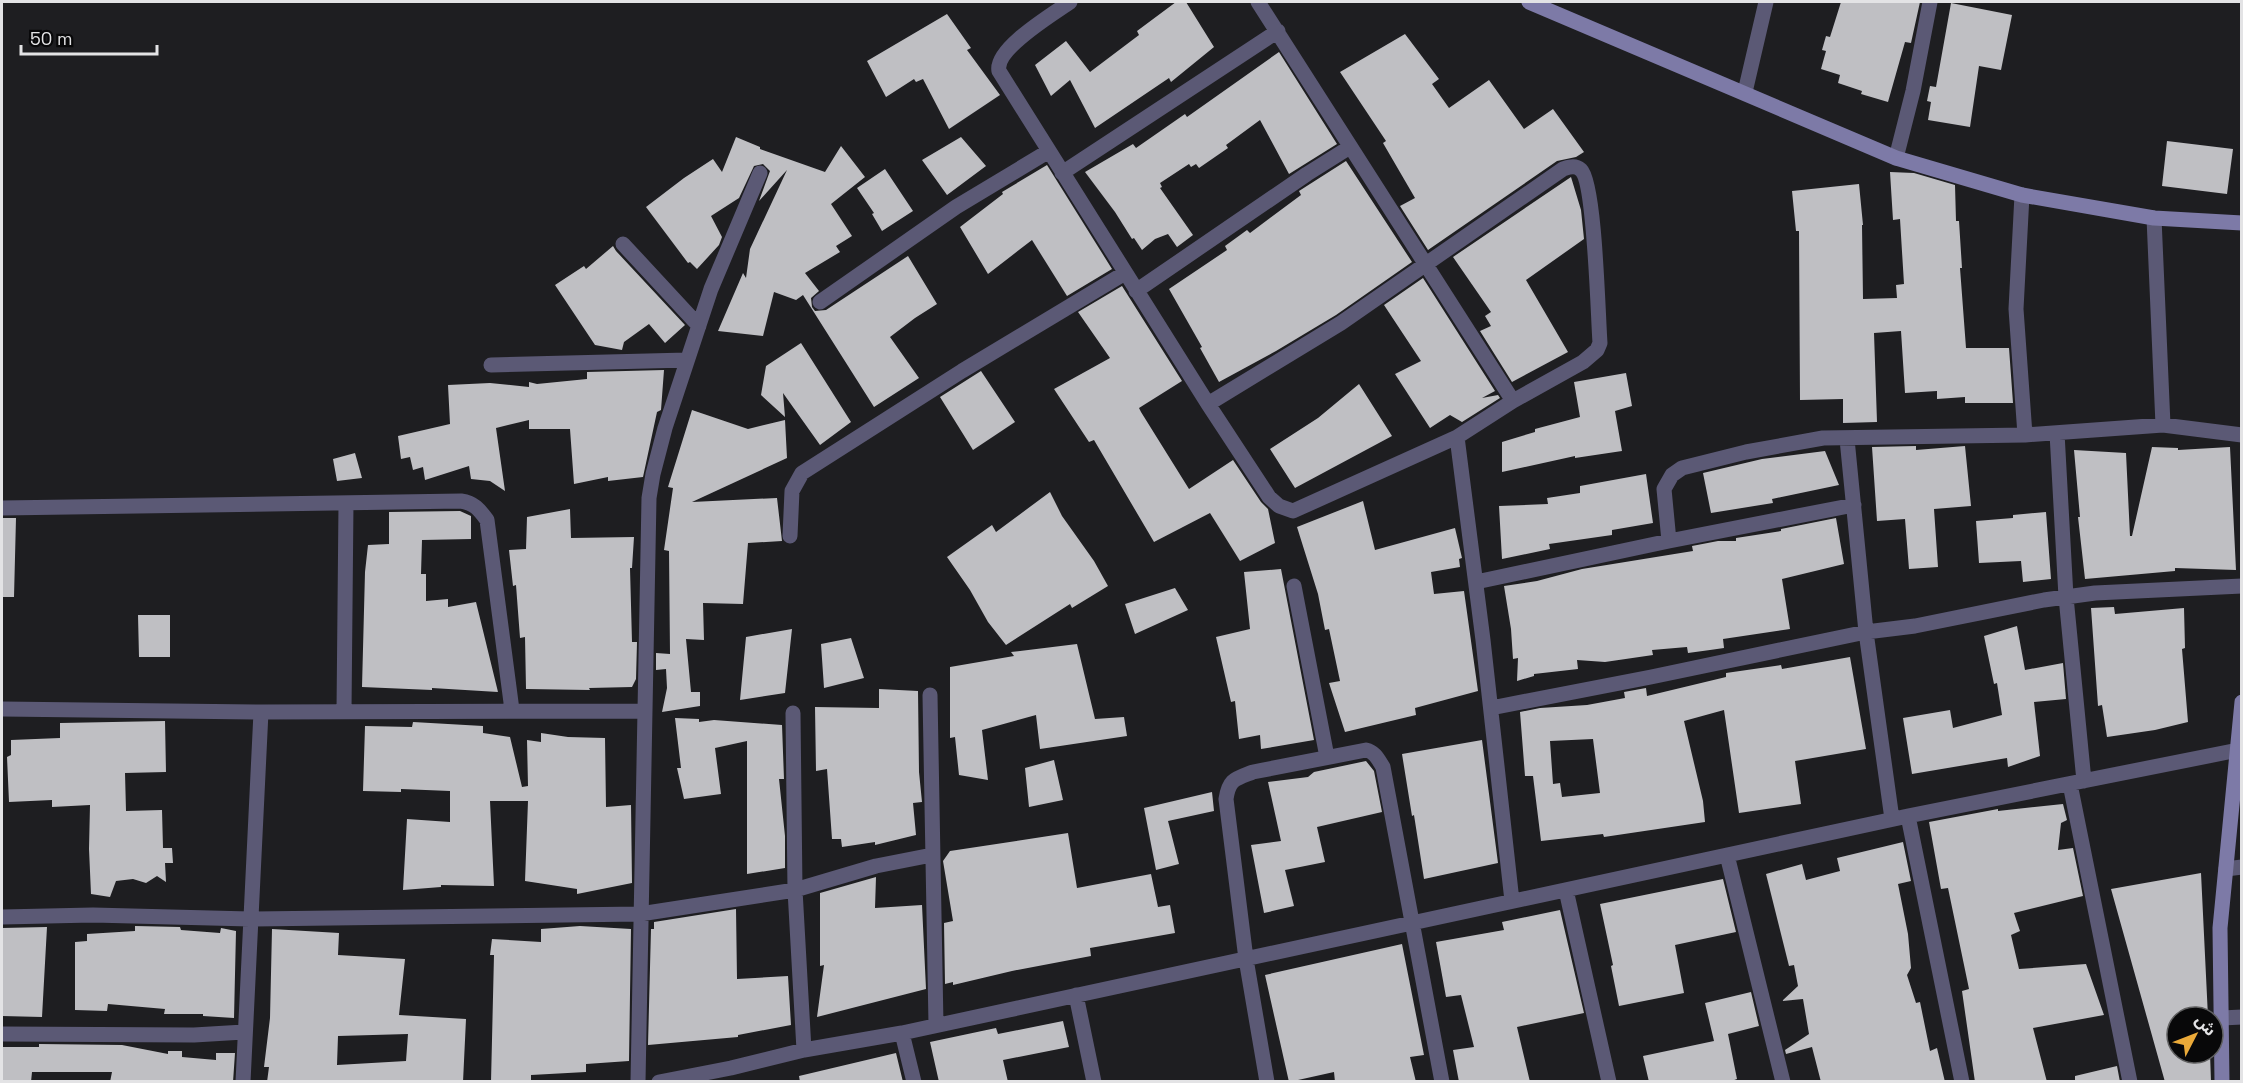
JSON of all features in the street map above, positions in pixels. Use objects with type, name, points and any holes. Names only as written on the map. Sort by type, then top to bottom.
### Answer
[{"type":"street","points":[[1070,2],[1017,40],[1001,56],[998,67],[1048,152],[1208,404],[1269,497],[1279,506],[1293,511],[1456,437],[1513,401],[1583,362],[1597,350],[1600,343],[1592,217],[1585,177],[1582,171],[1571,166],[1563,169],[1341,323],[1208,404]]},
{"type":"street","points":[[1258,2],[1513,401]]},
{"type":"street","points":[[1530,2],[1896,158],[2022,195],[2154,218],[2241,223]]},
{"type":"street","points":[[1745,92],[1766,2]]},
{"type":"street","points":[[1896,158],[1914,91],[1930,2]]},
{"type":"street","points":[[1062,173],[1278,30]]},
{"type":"street","points":[[1137,291],[1350,147]]},
{"type":"street","points":[[820,302],[956,207],[1048,152]]},
{"type":"street","points":[[638,1082],[649,498],[662,439],[711,289],[760,173]]},
{"type":"street","points":[[2022,195],[2016,309],[2025,435]]},
{"type":"street","points":[[2154,218],[2163,425]]},
{"type":"street","points":[[624,244],[699,326]]},
{"type":"street","points":[[790,536],[792,491],[802,473],[962,371],[1125,273]]},
{"type":"street","points":[[490,365],[687,360]]},
{"type":"street","points":[[1668,541],[1665,489],[1672,475],[1682,468],[1746,452],[1823,438],[2057,434],[2163,425],[2241,435]]},
{"type":"street","points":[[2057,434],[2077,782],[2130,1082]]},
{"type":"street","points":[[1456,437],[1476,582],[1512,901]]},
{"type":"street","points":[[1847,439],[1866,632],[1892,819]]},
{"type":"street","points":[[2,508],[471,502],[487,520],[512,710]]},
{"type":"street","points":[[344,711],[346,503]]},
{"type":"street","points":[[1476,582],[1668,541],[1854,505]]},
{"type":"street","points":[[1294,586],[1327,757]]},
{"type":"street","points":[[1491,708],[1866,632],[1915,626],[2066,597],[2095,593],[2241,586]]},
{"type":"street","points":[[930,695],[936,1025]]},
{"type":"street","points":[[2222,1005],[2220,928],[2241,702]]},
{"type":"street","points":[[2,709],[261,712],[644,711]]},
{"type":"street","points":[[243,1082],[261,712]]},
{"type":"street","points":[[793,713],[795,890],[804,1050]]},
{"type":"street","points":[[1267,1082],[1246,959],[1226,799],[1228,789],[1235,779],[1253,772],[1366,750],[1372,751],[1383,767],[1442,1082]]},
{"type":"street","points":[[658,1082],[732,1075],[804,1050],[902,1033],[1892,819],[2238,750]]},
{"type":"street","points":[[1908,816],[1962,1082]]},
{"type":"street","points":[[2,917],[93,915],[250,919],[640,914],[795,890],[876,866],[932,855]]},
{"type":"street","points":[[1727,855],[1783,1082]]},
{"type":"street","points":[[2226,869],[2241,867]]},
{"type":"street","points":[[1566,890],[1609,1082]]},
{"type":"street","points":[[1076,995],[1094,1082]]},
{"type":"street","points":[[2225,1018],[2241,1017]]},
{"type":"street","points":[[2,1034],[194,1035],[244,1032]]},
{"type":"street","points":[[902,1033],[914,1082]]},
{"type":"street","points":[[2222,1065],[2222,1082]]},
{"type":"building","points":[[1176,2],[1186,2],[1214,47],[1171,82],[1169,78],[1095,128],[1070,80],[1051,96],[1035,65],[1066,41],[1090,72],[1139,35],[1137,31]]},
{"type":"building","points":[[1841,2],[1920,2],[1911,43],[1905,42],[1888,102],[1861,94],[1862,91],[1838,83],[1840,75],[1821,69],[1826,51],[1822,50],[1826,36],[1830,37]]},
{"type":"building","points":[[1951,3],[2012,15],[2001,70],[1979,66],[1970,127],[1928,120],[1931,102],[1927,101],[1930,86],[1936,87]]},
{"type":"building","points":[[947,14],[971,48],[967,50],[1000,95],[949,129],[923,79],[916,82],[914,79],[886,97],[867,61]]},
{"type":"building","points":[[1405,34],[1439,79],[1432,84],[1449,108],[1489,80],[1524,129],[1553,109],[1584,152],[1576,157],[1557,161],[1428,250],[1400,206],[1415,198],[1383,143],[1386,141],[1340,72]]},
{"type":"building","points":[[1279,52],[1337,144],[1289,174],[1260,120],[1226,145],[1228,148],[1199,168],[1196,164],[1191,167],[1189,164],[1160,183],[1162,187],[1160,188],[1193,235],[1177,247],[1168,234],[1155,239],[1142,250],[1085,172],[1133,144],[1136,148],[1185,114],[1187,117]]},
{"type":"building","points":[[736,137],[760,149],[825,172],[841,146],[865,177],[831,204],[852,236],[836,246],[840,252],[805,273],[819,291],[811,298],[815,311],[826,310],[908,256],[937,304],[890,337],[919,378],[874,407],[803,295],[796,300],[774,292],[763,336],[718,331],[743,273],[746,278],[750,249],[787,170],[759,201],[770,171],[763,164],[754,166],[739,198],[711,216],[722,237],[719,245],[697,269],[690,262],[688,263],[646,207],[713,159],[722,172]]},
{"type":"building","points":[[961,137],[986,166],[947,195],[922,160]]},
{"type":"building","points":[[2167,141],[2233,149],[2227,194],[2162,186]]},
{"type":"building","points":[[1346,161],[1412,262],[1336,315],[1219,382],[1169,289],[1227,250],[1225,246],[1247,230],[1250,233],[1301,195],[1299,191]]},
{"type":"building","points":[[1047,165],[1112,269],[1067,296],[1032,240],[988,274],[960,227],[1003,194],[1002,192]]},
{"type":"building","points":[[885,169],[913,211],[882,231],[872,214],[874,213],[857,188]]},
{"type":"building","points":[[1890,172],[1914,173],[1955,185],[1966,348],[2009,348],[2013,403],[1965,403],[1965,397],[1937,399],[1937,391],[1905,393],[1901,331],[1874,333],[1877,422],[1843,423],[1843,399],[1800,400],[1799,231],[1796,231],[1792,191],[1859,184],[1863,225],[1863,299],[1897,298],[1896,285],[1904,284],[1900,219],[1893,220]]},
{"type":"building","points":[[1571,177],[1581,210],[1584,239],[1526,280],[1568,352],[1512,382],[1480,331],[1491,326],[1485,316],[1491,312],[1453,257]]},
{"type":"building","points":[[613,246],[685,325],[665,343],[649,324],[624,342],[622,350],[595,345],[555,285],[584,266],[586,269]]},
{"type":"building","points":[[1423,278],[1495,391],[1482,398],[1498,395],[1500,398],[1462,422],[1450,415],[1430,428],[1395,374],[1421,361],[1384,305]]},
{"type":"building","points":[[1122,286],[1182,381],[1139,408],[1189,489],[1233,460],[1268,509],[1275,543],[1240,561],[1210,513],[1154,542],[1094,440],[1089,442],[1054,389],[1110,358],[1078,312]]},
{"type":"building","points":[[801,343],[851,422],[820,445],[783,393],[785,417],[761,395],[766,366]]},
{"type":"building","points":[[664,370],[661,410],[657,412],[643,477],[608,481],[608,477],[574,484],[570,429],[529,429],[529,420],[496,428],[505,491],[490,481],[471,479],[469,466],[425,480],[423,467],[413,470],[410,457],[401,459],[398,436],[450,424],[448,385],[490,383],[529,387],[529,382],[537,384],[587,379],[587,372]]},
{"type":"building","points":[[981,371],[1015,422],[973,450],[940,397]]},
{"type":"building","points":[[1626,373],[1632,406],[1615,411],[1622,451],[1575,458],[1575,456],[1502,472],[1502,442],[1535,432],[1535,429],[1580,417],[1574,382]]},
{"type":"building","points":[[1359,384],[1392,436],[1295,488],[1270,449],[1318,418]]},
{"type":"building","points":[[692,410],[748,429],[785,420],[787,458],[692,502],[777,498],[782,541],[748,543],[743,604],[703,603],[704,640],[686,639],[691,692],[700,692],[700,706],[662,712],[667,688],[666,669],[656,670],[656,653],[670,654],[669,551],[664,550],[673,488],[668,487]]},
{"type":"building","points":[[1916,446],[1916,450],[1965,446],[1971,506],[1934,509],[1938,567],[1909,569],[1905,519],[1877,521],[1872,447]]},
{"type":"building","points":[[2152,447],[2178,448],[2178,450],[2230,447],[2236,570],[2175,568],[2175,571],[2085,579],[2074,450],[2126,453],[2130,536],[2132,536]]},
{"type":"building","points":[[1825,451],[1839,485],[1772,499],[1773,503],[1711,513],[1703,473],[1762,459]]},
{"type":"building","points":[[355,453],[362,478],[337,481],[333,459]]},
{"type":"building","points":[[1646,474],[1653,523],[1612,530],[1612,535],[1549,544],[1550,549],[1502,559],[1499,506],[1548,504],[1547,498],[1580,493],[1580,486]]},
{"type":"building","points":[[1050,492],[1062,516],[1094,561],[1108,586],[1072,608],[1070,604],[1006,645],[988,622],[970,590],[947,557],[992,525],[996,532]]},
{"type":"building","points":[[1363,501],[1375,550],[1455,528],[1462,558],[1459,559],[1460,567],[1431,572],[1434,594],[1464,591],[1478,691],[1415,708],[1416,715],[1345,732],[1329,683],[1340,681],[1329,629],[1325,630],[1318,594],[1297,527]]},
{"type":"building","points":[[570,509],[571,538],[634,537],[632,568],[630,568],[632,642],[637,642],[636,679],[632,687],[589,688],[590,690],[526,689],[525,637],[520,638],[516,585],[513,586],[509,550],[526,549],[527,517]]},
{"type":"building","points":[[460,511],[471,516],[471,539],[422,540],[421,574],[426,574],[426,601],[448,599],[448,607],[476,602],[498,692],[362,687],[365,572],[368,545],[389,544],[389,512]]},
{"type":"building","points":[[2046,512],[2051,579],[2023,582],[2021,561],[1979,563],[1976,521]]},
{"type":"building","points":[[2,518],[16,518],[14,597],[2,597]]},
{"type":"building","points":[[1836,518],[1844,564],[1782,579],[1790,629],[1723,639],[1724,648],[1688,653],[1687,647],[1652,650],[1653,655],[1605,662],[1577,660],[1578,669],[1534,674],[1534,676],[1517,681],[1518,658],[1513,659],[1504,586],[1537,581],[1582,569],[1693,551],[1692,546],[1718,541],[1736,541],[1736,538],[1781,531],[1781,529]]},
{"type":"building","points":[[1281,569],[1314,740],[1261,749],[1260,735],[1239,739],[1235,701],[1231,702],[1216,637],[1250,629],[1244,572]]},
{"type":"building","points":[[1175,588],[1188,610],[1135,634],[1125,604]]},
{"type":"building","points":[[2114,607],[2115,614],[2184,608],[2185,648],[2182,649],[2188,722],[2155,730],[2107,737],[2102,705],[2098,706],[2091,608]]},
{"type":"building","points":[[138,615],[170,615],[170,657],[139,657]]},
{"type":"building","points":[[2017,626],[2025,670],[2063,663],[2066,699],[2034,702],[2040,756],[2008,767],[2007,758],[1912,774],[1903,718],[1950,710],[1953,728],[2002,715],[1997,683],[1994,684],[1984,636]]},
{"type":"building","points":[[792,629],[785,693],[740,700],[746,637]]},
{"type":"building","points":[[851,638],[864,678],[824,688],[821,644]]},
{"type":"building","points":[[1077,644],[1095,719],[1124,717],[1127,736],[1040,749],[1036,715],[982,730],[988,780],[959,775],[955,737],[950,738],[950,667],[1014,656],[1011,652]]},
{"type":"building","points":[[1850,657],[1866,749],[1795,761],[1801,804],[1739,813],[1724,710],[1684,721],[1703,801],[1705,822],[1604,837],[1603,834],[1541,841],[1533,776],[1525,776],[1520,712],[1540,708],[1587,705],[1625,698],[1624,692],[1646,688],[1647,696],[1726,677],[1726,673],[1781,665],[1782,669]],"holes":[[[1593,739],[1600,793],[1562,797],[1560,783],[1553,784],[1550,741]]]},
{"type":"building","points":[[879,689],[918,691],[919,772],[922,802],[913,803],[916,835],[875,845],[875,842],[842,847],[841,839],[832,839],[827,769],[816,771],[815,707],[879,708]]},
{"type":"building","points":[[675,718],[699,719],[699,722],[714,720],[782,725],[784,779],[779,779],[785,836],[785,868],[747,874],[747,741],[715,748],[721,794],[684,799],[677,768],[681,768]]},
{"type":"building","points":[[165,721],[166,772],[125,773],[126,811],[162,810],[163,848],[172,848],[173,863],[165,863],[166,882],[157,876],[146,883],[133,879],[116,881],[110,897],[91,894],[90,805],[52,807],[52,800],[9,802],[7,757],[11,755],[11,740],[60,738],[60,723]]},
{"type":"building","points":[[413,722],[483,726],[483,733],[510,737],[522,787],[528,786],[527,740],[541,742],[541,733],[568,737],[605,738],[606,807],[631,805],[632,883],[577,894],[577,889],[525,881],[528,801],[490,801],[494,886],[441,885],[441,887],[403,890],[407,819],[450,822],[450,791],[401,789],[401,792],[363,791],[365,726],[412,727]]},
{"type":"building","points":[[1482,740],[1498,863],[1424,879],[1402,754]]},
{"type":"building","points":[[1054,760],[1063,800],[1029,807],[1025,768]]},
{"type":"building","points":[[1366,761],[1374,771],[1382,812],[1317,827],[1325,862],[1285,870],[1294,906],[1264,913],[1251,845],[1281,841],[1268,782],[1308,777],[1314,772]]},
{"type":"building","points":[[1212,792],[1214,811],[1168,821],[1179,864],[1156,870],[1144,808]]},
{"type":"building","points":[[2063,804],[2067,820],[2061,823],[2058,850],[2073,848],[2083,896],[2014,913],[2020,931],[2011,935],[2019,969],[2086,964],[2104,1015],[2033,1028],[2047,1082],[1975,1082],[1962,991],[1969,989],[1948,888],[1941,889],[1929,822],[1998,809],[1998,811]]},
{"type":"building","points":[[1068,833],[1077,888],[1151,874],[1158,907],[1170,905],[1175,933],[1090,948],[1091,956],[953,985],[953,982],[945,984],[944,923],[953,921],[943,861],[950,851]]},
{"type":"building","points":[[1903,842],[1911,881],[1898,884],[1908,934],[1911,968],[1907,975],[1916,1003],[1920,1002],[1930,1051],[1937,1048],[1945,1082],[1821,1082],[1812,1047],[1786,1054],[1785,1050],[1809,1034],[1803,999],[1782,1001],[1798,986],[1794,965],[1789,966],[1766,874],[1802,864],[1806,880],[1840,871],[1837,858]]},
{"type":"building","points":[[2201,873],[2207,1005],[2165,1005],[2165,1065],[2210,1065],[2211,1082],[2165,1082],[2111,889]]},
{"type":"building","points":[[876,877],[875,908],[922,905],[926,989],[817,1017],[824,965],[820,966],[820,893]]},
{"type":"building","points":[[1723,879],[1736,932],[1675,945],[1684,993],[1619,1006],[1600,904]]},
{"type":"building","points":[[736,909],[737,979],[788,976],[791,1025],[738,1035],[738,1037],[648,1045],[651,929],[654,929],[654,922]]},
{"type":"building","points":[[1560,910],[1584,1013],[1517,1027],[1530,1082],[1459,1082],[1453,1050],[1474,1047],[1461,995],[1446,997],[1436,942],[1504,930],[1502,922]]},
{"type":"building","points":[[135,926],[180,927],[181,930],[220,933],[221,928],[236,931],[234,1018],[203,1016],[203,1014],[164,1014],[165,1009],[108,1004],[107,1011],[75,1010],[75,942],[87,941],[87,934],[135,931]]},
{"type":"building","points":[[580,926],[631,929],[629,1061],[586,1064],[586,1072],[531,1075],[531,1082],[491,1082],[494,955],[490,955],[492,939],[541,942],[541,929]]},
{"type":"building","points":[[47,927],[42,1017],[2,1016],[2,928]]},
{"type":"building","points":[[272,929],[339,933],[338,955],[405,959],[399,1015],[466,1019],[463,1082],[267,1082],[269,1067],[264,1067],[270,1018]],"holes":[[[408,1034],[406,1061],[337,1065],[338,1036]]]},
{"type":"building","points":[[1402,944],[1424,1055],[1410,1057],[1416,1082],[1335,1082],[1334,1072],[1289,1082],[1265,975]]},
{"type":"building","points":[[1751,992],[1759,1026],[1728,1034],[1737,1079],[1729,1082],[1649,1082],[1643,1056],[1714,1041],[1705,1003]]},
{"type":"building","points":[[1063,1021],[1069,1047],[1003,1060],[1008,1082],[939,1082],[930,1042],[996,1028],[998,1034]]},
{"type":"building","points":[[39,1044],[122,1045],[168,1054],[168,1051],[182,1051],[182,1057],[216,1060],[216,1053],[235,1053],[233,1082],[110,1082],[112,1072],[32,1072],[31,1082],[2,1082],[2,1047],[39,1047]]},
{"type":"building","points":[[896,1053],[903,1082],[800,1082],[799,1076]]},
{"type":"building","points":[[2117,1066],[2120,1082],[2075,1082],[2075,1076]]}]
